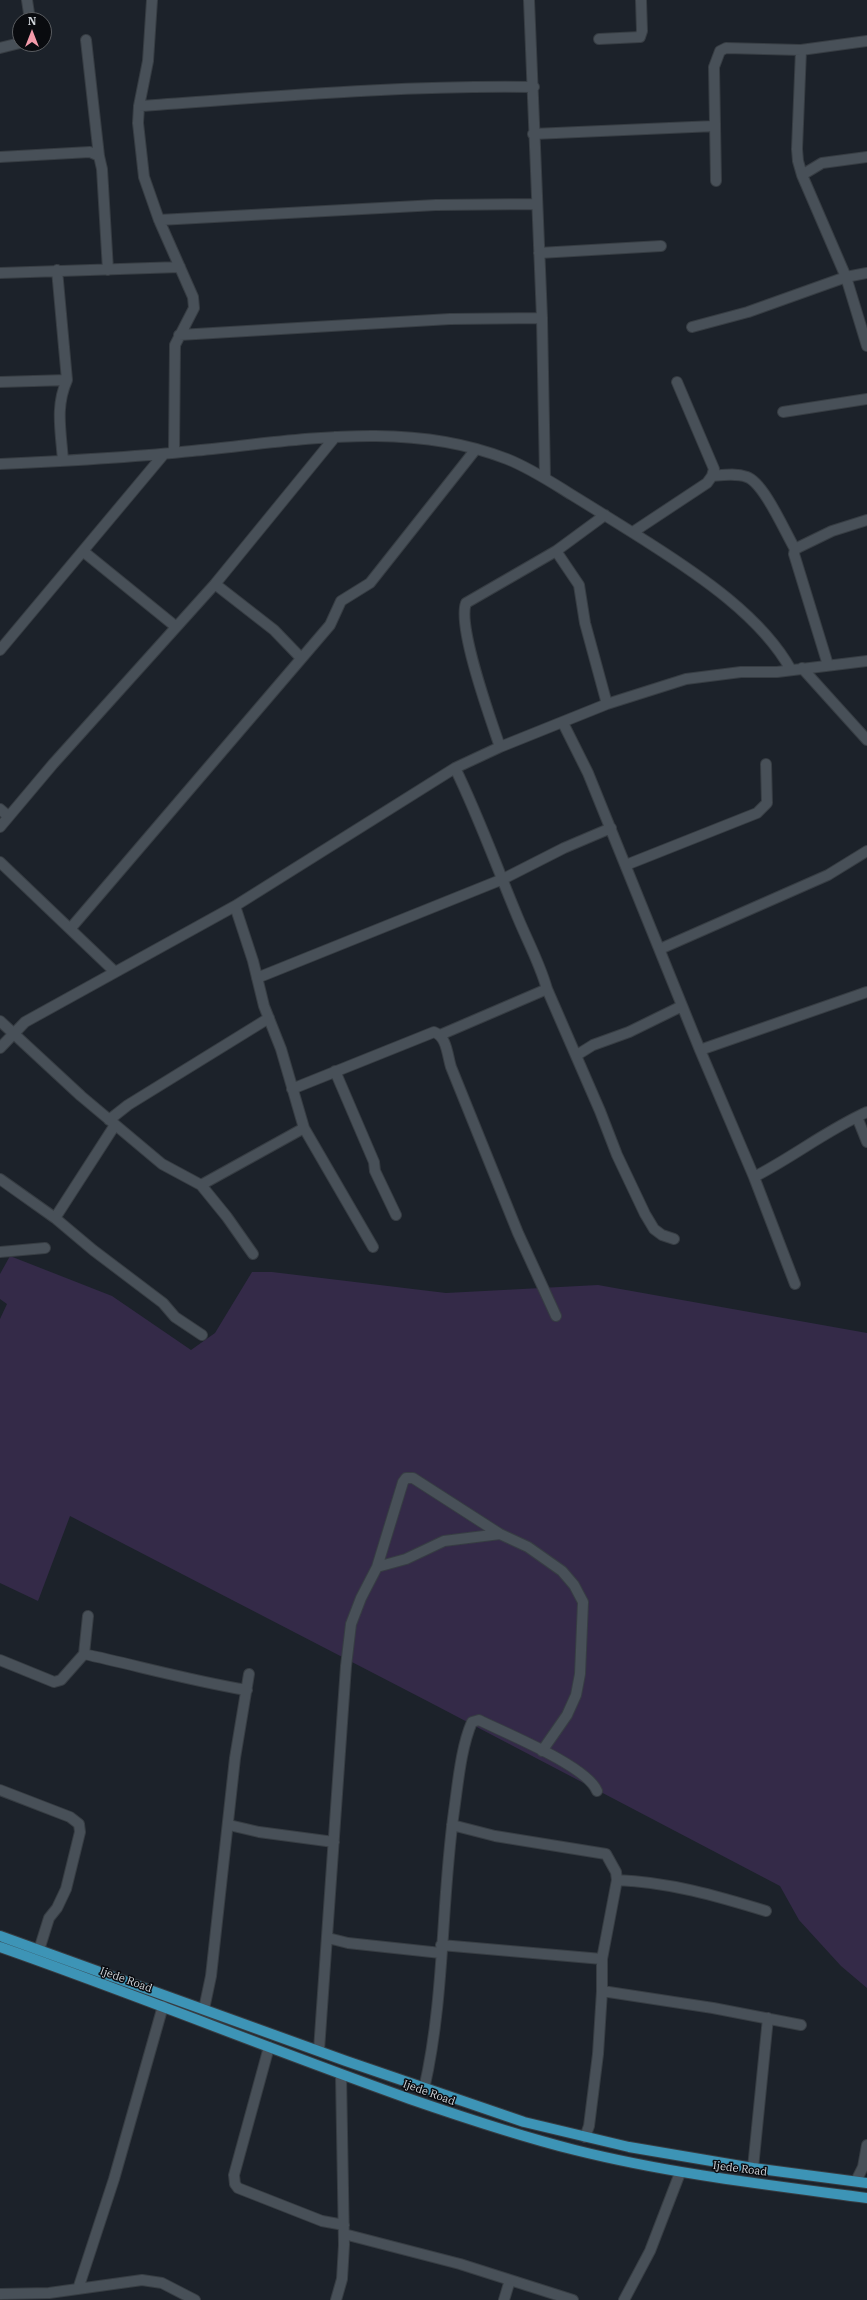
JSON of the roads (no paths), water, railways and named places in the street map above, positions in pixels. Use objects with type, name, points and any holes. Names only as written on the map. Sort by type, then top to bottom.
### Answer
[{"type":"main road","name":"Ijede Road","points":[[0,1936],[424,2088],[524,2122],[629,2147],[753,2168],[867,2183]]},
{"type":"main road","name":"Ijede Road","points":[[0,1947],[163,2006],[341,2075],[507,2131],[576,2150],[680,2173],[867,2198]]},
{"type":"street","points":[[27,0],[29,12]]},
{"type":"street","points":[[0,650],[169,454],[175,345],[194,308],[193,297],[171,242],[159,220],[144,177],[138,123],[139,106],[148,62],[152,0]]},
{"type":"street","points":[[529,0],[534,87],[533,134],[542,318],[545,478]]},
{"type":"street","points":[[599,39],[640,37],[642,31],[641,0]]},
{"type":"street","points":[[86,40],[99,156],[102,169],[108,270]]},
{"type":"street","points":[[716,181],[714,67],[720,51],[726,48],[801,50],[867,41]]},
{"type":"street","points":[[0,48],[12,45]]},
{"type":"street","points":[[801,50],[797,149],[798,161],[802,175],[846,277],[867,346]]},
{"type":"street","points":[[139,106],[374,90],[449,87],[534,87]]},
{"type":"street","points":[[533,134],[714,126]]},
{"type":"street","points":[[0,157],[90,152],[99,156]]},
{"type":"street","points":[[802,175],[822,163],[867,157]]},
{"type":"street","points":[[159,220],[436,205],[536,204]]},
{"type":"street","points":[[539,253],[661,246]]},
{"type":"street","points":[[0,273],[180,267]]},
{"type":"street","points":[[57,270],[66,380],[60,396],[59,406],[63,461]]},
{"type":"street","points":[[692,328],[748,312],[846,277],[867,273]]},
{"type":"street","points":[[179,336],[450,319],[542,318]]},
{"type":"street","points":[[0,382],[66,380]]},
{"type":"street","points":[[633,532],[707,483],[712,476],[714,469],[677,382]]},
{"type":"street","points":[[783,412],[867,399]]},
{"type":"street","points":[[0,464],[169,454],[335,437],[393,436],[420,438],[476,449],[508,459],[545,478],[692,570],[761,628],[777,648],[791,670]]},
{"type":"street","points":[[0,827],[175,626],[215,584],[335,437]]},
{"type":"street","points":[[70,929],[330,625],[341,600],[370,583],[476,449]]},
{"type":"street","points":[[712,476],[747,477],[758,485],[795,549],[794,554],[828,665]]},
{"type":"street","points":[[500,747],[477,680],[464,609],[466,603],[556,551],[605,515]]},
{"type":"street","points":[[795,549],[832,531],[867,520]]},
{"type":"street","points":[[556,551],[579,585],[585,623],[607,704]]},
{"type":"street","points":[[84,552],[175,626]]},
{"type":"street","points":[[215,584],[274,630],[301,658]]},
{"type":"street","points":[[0,1048],[13,1033],[30,1019],[114,971],[235,906],[455,768],[500,747],[563,723],[607,704],[686,679],[741,672],[777,672],[867,661]]},
{"type":"street","points":[[802,668],[867,740]]},
{"type":"street","points":[[563,723],[588,773],[611,828],[700,1050],[754,1177],[795,1284]]},
{"type":"street","points":[[626,865],[757,813],[767,804],[766,764]]},
{"type":"street","points":[[455,768],[478,817],[540,965],[547,989],[577,1056],[617,1155],[645,1214],[654,1229],[662,1235],[674,1239]]},
{"type":"street","points":[[0,809],[8,816]]},
{"type":"street","points":[[257,978],[503,879],[564,848],[611,828]]},
{"type":"street","points":[[660,949],[828,875],[867,851]]},
{"type":"street","points":[[0,862],[114,971]]},
{"type":"street","points":[[235,906],[304,1128],[373,1247]]},
{"type":"street","points":[[440,1035],[547,989]]},
{"type":"street","points":[[700,1050],[867,992]]},
{"type":"street","points":[[577,1056],[593,1045],[629,1032],[682,1006]]},
{"type":"street","points":[[55,1218],[112,1123],[128,1105],[269,1018]]},
{"type":"street","points":[[0,1021],[112,1123],[162,1164],[201,1185],[228,1217],[254,1254]]},
{"type":"street","points":[[292,1090],[434,1032],[440,1035],[451,1067],[518,1233],[556,1316]]},
{"type":"street","points":[[335,1072],[374,1162],[375,1171],[396,1215]]},
{"type":"street","points":[[754,1177],[791,1157],[835,1127],[867,1112]]},
{"type":"street","points":[[857,1117],[867,1142]]},
{"type":"street","points":[[201,1185],[304,1128]]},
{"type":"street","points":[[0,1178],[55,1218],[93,1250],[163,1303],[175,1317],[202,1334]]},
{"type":"street","points":[[0,1252],[45,1248]]},
{"type":"street","points":[[319,2050],[346,1666],[351,1624],[361,1598],[377,1567],[403,1482],[406,1478],[413,1478],[500,1534],[528,1547],[562,1571],[574,1584],[583,1602],[580,1674],[576,1695],[567,1715],[542,1751]]},
{"type":"street","points":[[377,1567],[406,1559],[444,1541],[500,1534]]},
{"type":"street","points":[[0,1660],[54,1682],[61,1680],[84,1654],[88,1616]]},
{"type":"street","points":[[84,1654],[132,1664],[193,1681],[246,1690]]},
{"type":"street","points":[[204,2009],[211,1976],[223,1857],[229,1825],[235,1758],[249,1674]]},
{"type":"street","points":[[424,2088],[432,2045],[456,1791],[472,1722],[479,1720],[542,1751],[591,1781],[597,1792]]},
{"type":"street","points":[[0,1790],[70,1817],[79,1824],[80,1832],[66,1889],[57,1908],[49,1918],[39,1950]]},
{"type":"street","points":[[452,1824],[495,1836],[606,1854],[616,1872],[617,1880],[602,1959],[602,1991],[590,2119],[585,2137]]},
{"type":"street","points":[[229,1825],[259,1832],[334,1842]]},
{"type":"street","points":[[617,1880],[649,1881],[715,1895],[766,1911]]},
{"type":"street","points":[[328,1938],[348,1943],[602,1959]]},
{"type":"street","points":[[602,1991],[768,2018],[801,2025]]},
{"type":"street","points":[[78,2289],[114,2179],[163,2006]]},
{"type":"street","points":[[753,2168],[768,2018]]},
{"type":"street","points":[[269,2047],[234,2175],[235,2184],[238,2188],[344,2229],[573,2300]]},
{"type":"street","points":[[336,2300],[342,2279],[344,2229],[341,2075]]},
{"type":"street","points":[[856,2181],[863,2167],[867,2145]]},
{"type":"street","points":[[624,2300],[650,2251],[680,2173]]},
{"type":"street","points":[[0,2294],[49,2293],[152,2280],[195,2300]]},
{"type":"street","points":[[504,2300],[510,2280]]}]
